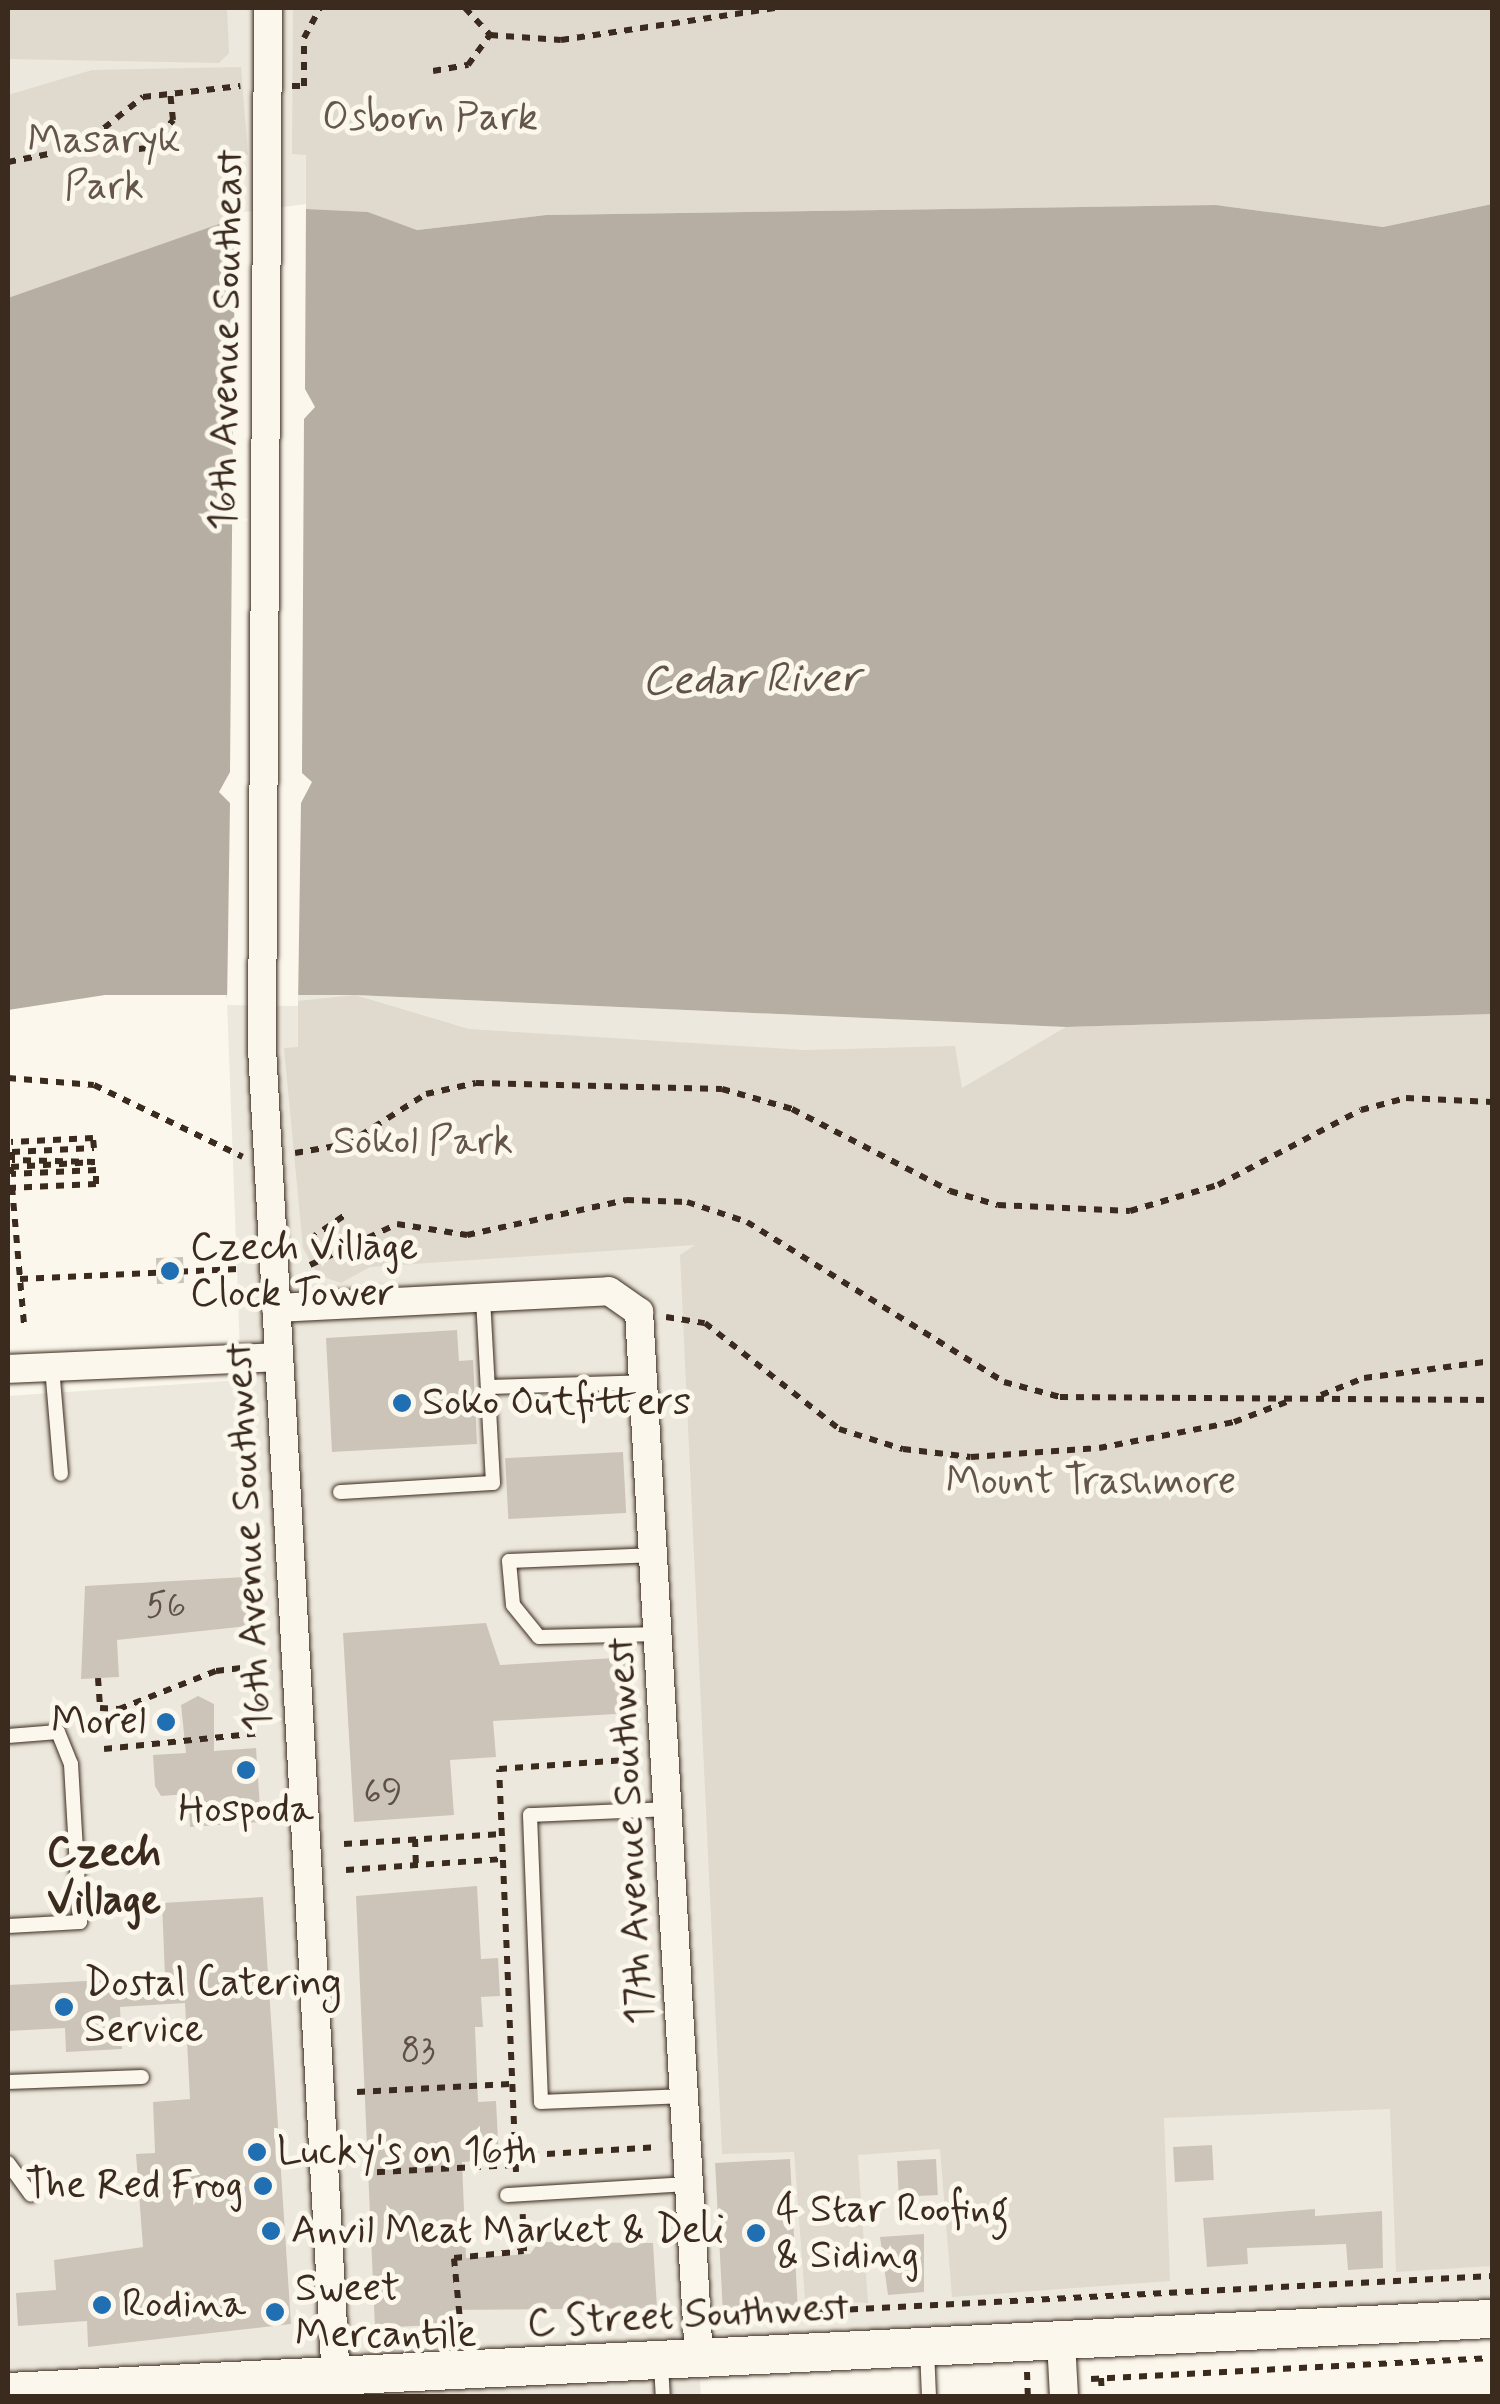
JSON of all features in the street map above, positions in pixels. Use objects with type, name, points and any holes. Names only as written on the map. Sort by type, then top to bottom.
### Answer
[{"type":"main road","name":"C Street Southwest","points":[[8,2392],[336,2388],[490,2378],[662,2380],[699,2360],[1492,2319]]},
{"type":"street","name":"16th Avenue Southeast","points":[[263,672],[270,154],[268,8]]},
{"type":"street","name":"16th Avenue Southwest","points":[[263,672],[262,1048],[336,2388]]},
{"type":"street","name":"17th Avenue Southwest","points":[[483,1297],[609,1290],[632,1300],[644,1382],[656,1555],[699,2360]]},
{"type":"street","points":[[276,1308],[483,1297]]},
{"type":"street","points":[[8,1369],[278,1357]]},
{"type":"street","points":[[1061,2342],[1064,2396]]},
{"type":"lane","points":[[340,1492],[493,1483],[483,1297]]},
{"type":"lane","points":[[52,1368],[61,1474]]},
{"type":"lane","points":[[488,1387],[644,1382]]},
{"type":"lane","points":[[656,1555],[509,1561],[513,1605],[539,1637],[660,1634]]},
{"type":"lane","points":[[8,1736],[58,1732],[71,1764],[80,1922],[8,1926]]},
{"type":"lane","points":[[670,1809],[530,1815],[541,2102],[684,2096]]},
{"type":"lane","points":[[8,2082],[142,2077]]},
{"type":"lane","points":[[8,2162],[31,2196]]},
{"type":"lane","points":[[506,2194],[690,2184]]},
{"type":"lane","points":[[927,2348],[929,2396]]},
{"type":"path","points":[[304,86],[304,38],[320,8]]},
{"type":"path","points":[[466,8],[490,35],[613,38],[776,8]]},
{"type":"path","points":[[434,71],[468,66],[490,35]]},
{"type":"path","points":[[8,162],[65,153],[98,133],[124,109],[170,90],[244,86]]},
{"type":"path","points":[[98,133],[123,151],[149,148],[173,120],[170,90]]},
{"type":"path","points":[[8,1078],[94,1085],[234,1157]]},
{"type":"path","points":[[303,1153],[347,1144],[426,1094],[476,1082],[722,1088],[792,1109],[950,1191],[998,1205],[1130,1211],[1218,1185],[1360,1110],[1406,1098],[1492,1102]]},
{"type":"path","points":[[11,1142],[93,1138],[94,1148],[12,1152],[12,1160],[95,1162],[11,1167],[11,1174],[96,1170],[96,1184],[10,1187],[24,1325]]},
{"type":"path","points":[[310,1266],[396,1224],[467,1235],[626,1200],[687,1202],[747,1222],[1004,1382],[1060,1397],[1492,1400]]},
{"type":"path","points":[[310,1239],[348,1213]]},
{"type":"path","points":[[20,1279],[238,1268]]},
{"type":"path","points":[[666,1318],[706,1323],[839,1429],[903,1449],[971,1457],[1099,1448],[1234,1422],[1295,1399]]},
{"type":"path","points":[[1315,1397],[1364,1378],[1492,1361]]},
{"type":"path","points":[[98,1678],[100,1708],[118,1710],[216,1671],[258,1666]]},
{"type":"path","points":[[104,1749],[262,1733]]},
{"type":"path","points":[[344,1844],[502,1834]]},
{"type":"path","points":[[414,1840],[416,1865]]},
{"type":"path","points":[[346,1870],[502,1860]]},
{"type":"path","points":[[358,2092],[512,2084]]},
{"type":"path","points":[[361,2173],[664,2146]]},
{"type":"path","points":[[461,2330],[454,2258],[524,2251],[523,2194]]},
{"type":"path","points":[[716,2317],[1492,2276]]},
{"type":"path","points":[[1090,2379],[1492,2358]]},
{"type":"path","points":[[1101,2366],[1102,2396]]},
{"type":"path","points":[[1027,2371],[1028,2396]]},
{"type":"shaded area","points":[[8,8],[1492,8],[1492,204],[368,212],[355,995],[1066,1027],[1492,1014],[1492,2318],[699,2361],[701,2396],[8,2396],[8,1396],[241,1380],[227,1000],[8,296]]},
{"type":"green space","points":[[8,8],[227,8],[229,53],[219,63],[8,59]]},
{"type":"green space","name":"Osborn Park","points":[[293,8],[1492,8],[1492,204],[1383,227],[1216,205],[546,215],[417,230],[368,212],[306,209],[306,155],[292,154]]},
{"type":"green space","name":"Masaryk Park","points":[[241,67],[248,155],[235,155],[236,218],[8,298],[8,95],[92,70]]},
{"type":"green space","name":"Mount Trashmore","points":[[355,995],[469,1029],[805,1050],[955,1046],[962,1088],[1066,1027],[1492,1014],[1492,2266],[1396,2272],[1390,2109],[1164,2118],[1170,2281],[952,2297],[940,2149],[858,2155],[868,2303],[805,2299],[794,2152],[722,2154],[680,1255],[695,1245],[370,1267],[341,1283],[318,1275],[303,1248],[284,1048],[298,1047],[298,1001]]},
{"type":"water","name":"Cedar River","points":[[1492,204],[1492,1014],[1066,1027],[355,995],[105,995],[8,1010],[8,298],[236,218],[306,209],[368,212],[417,230],[546,215],[1216,205],[1383,227]]},
{"type":"pier","points":[[306,204],[305,389],[315,407],[304,419],[302,773],[312,782],[301,803],[298,1006],[227,1005],[230,803],[219,792],[230,772],[233,418],[223,397],[233,388],[236,213]]},
{"type":"building","name":"Czech Village Clock Tower","points":[[183,1257],[184,1283],[157,1284],[156,1258]]},
{"type":"building","name":"Soko Outfitters","points":[[457,1330],[459,1361],[473,1360],[477,1444],[332,1452],[326,1338]]},
{"type":"building","points":[[623,1452],[626,1513],[508,1519],[505,1458]]},
{"type":"building","points":[[245,1577],[248,1626],[117,1640],[119,1677],[81,1679],[85,1586]]},
{"type":"building","points":[[486,1623],[500,1665],[630,1657],[633,1713],[493,1721],[496,1757],[450,1760],[454,1815],[354,1822],[343,1633]]},
{"type":"building","points":[[198,1696],[214,1704],[214,1751],[256,1748],[261,1822],[190,1827],[188,1794],[161,1796],[155,1786],[153,1755],[186,1753],[181,1705]]},
{"type":"building","points":[[477,1886],[481,1959],[498,1958],[500,1996],[481,1997],[483,2027],[475,2027],[478,2102],[496,2101],[499,2159],[462,2162],[466,2258],[530,2254],[539,2242],[653,2243],[657,2308],[452,2310],[453,2324],[375,2328],[356,1896]]},
{"type":"building","points":[[263,1897],[291,2324],[88,2347],[87,2321],[18,2326],[16,2293],[56,2290],[54,2260],[143,2247],[136,2154],[155,2153],[153,2102],[190,2099],[185,2003],[120,2007],[122,2049],[66,2052],[65,2028],[8,2031],[8,1985],[165,1977],[162,1903]]},
{"type":"building","points":[[1212,2145],[1214,2180],[1175,2182],[1173,2147]]},
{"type":"building","name":"4 Star Roofing & Siding","points":[[790,2159],[798,2305],[723,2309],[715,2163]]},
{"type":"building","points":[[936,2159],[938,2195],[899,2197],[897,2161]]},
{"type":"building","points":[[1315,2209],[1315,2216],[1382,2211],[1383,2268],[1348,2270],[1346,2244],[1247,2248],[1248,2264],[1207,2267],[1203,2218]]},
{"type":"building","points":[[924,2234],[924,2292],[888,2295],[880,2237]]},
{"type":"place","name":"Czech Village Clock Tower","points":[[170,1271]]},
{"type":"place","name":"Soko Outfitters","points":[[402,1403]]},
{"type":"place","name":"Morel","points":[[166,1722]]},
{"type":"place","name":"Hospoda","points":[[246,1770]]},
{"type":"place","name":"Dostal Catering Service","points":[[64,2007]]},
{"type":"place","name":"Lucky's on 16th","points":[[257,2152]]},
{"type":"place","name":"The Red Frog","points":[[263,2186]]},
{"type":"place","name":"Anvil Meat Market & Deli","points":[[271,2231]]},
{"type":"place","name":"4 Star Roofing & Siding","points":[[756,2233]]},
{"type":"place","name":"Rodina","points":[[102,2305]]},
{"type":"place","name":"Sweet Mercantile","points":[[275,2312]]},
{"type":"district","name":"Czech Village","points":[[104,1878]]},
{"type":"park label","name":"Sokol Park","points":[[423,1142]]}]
